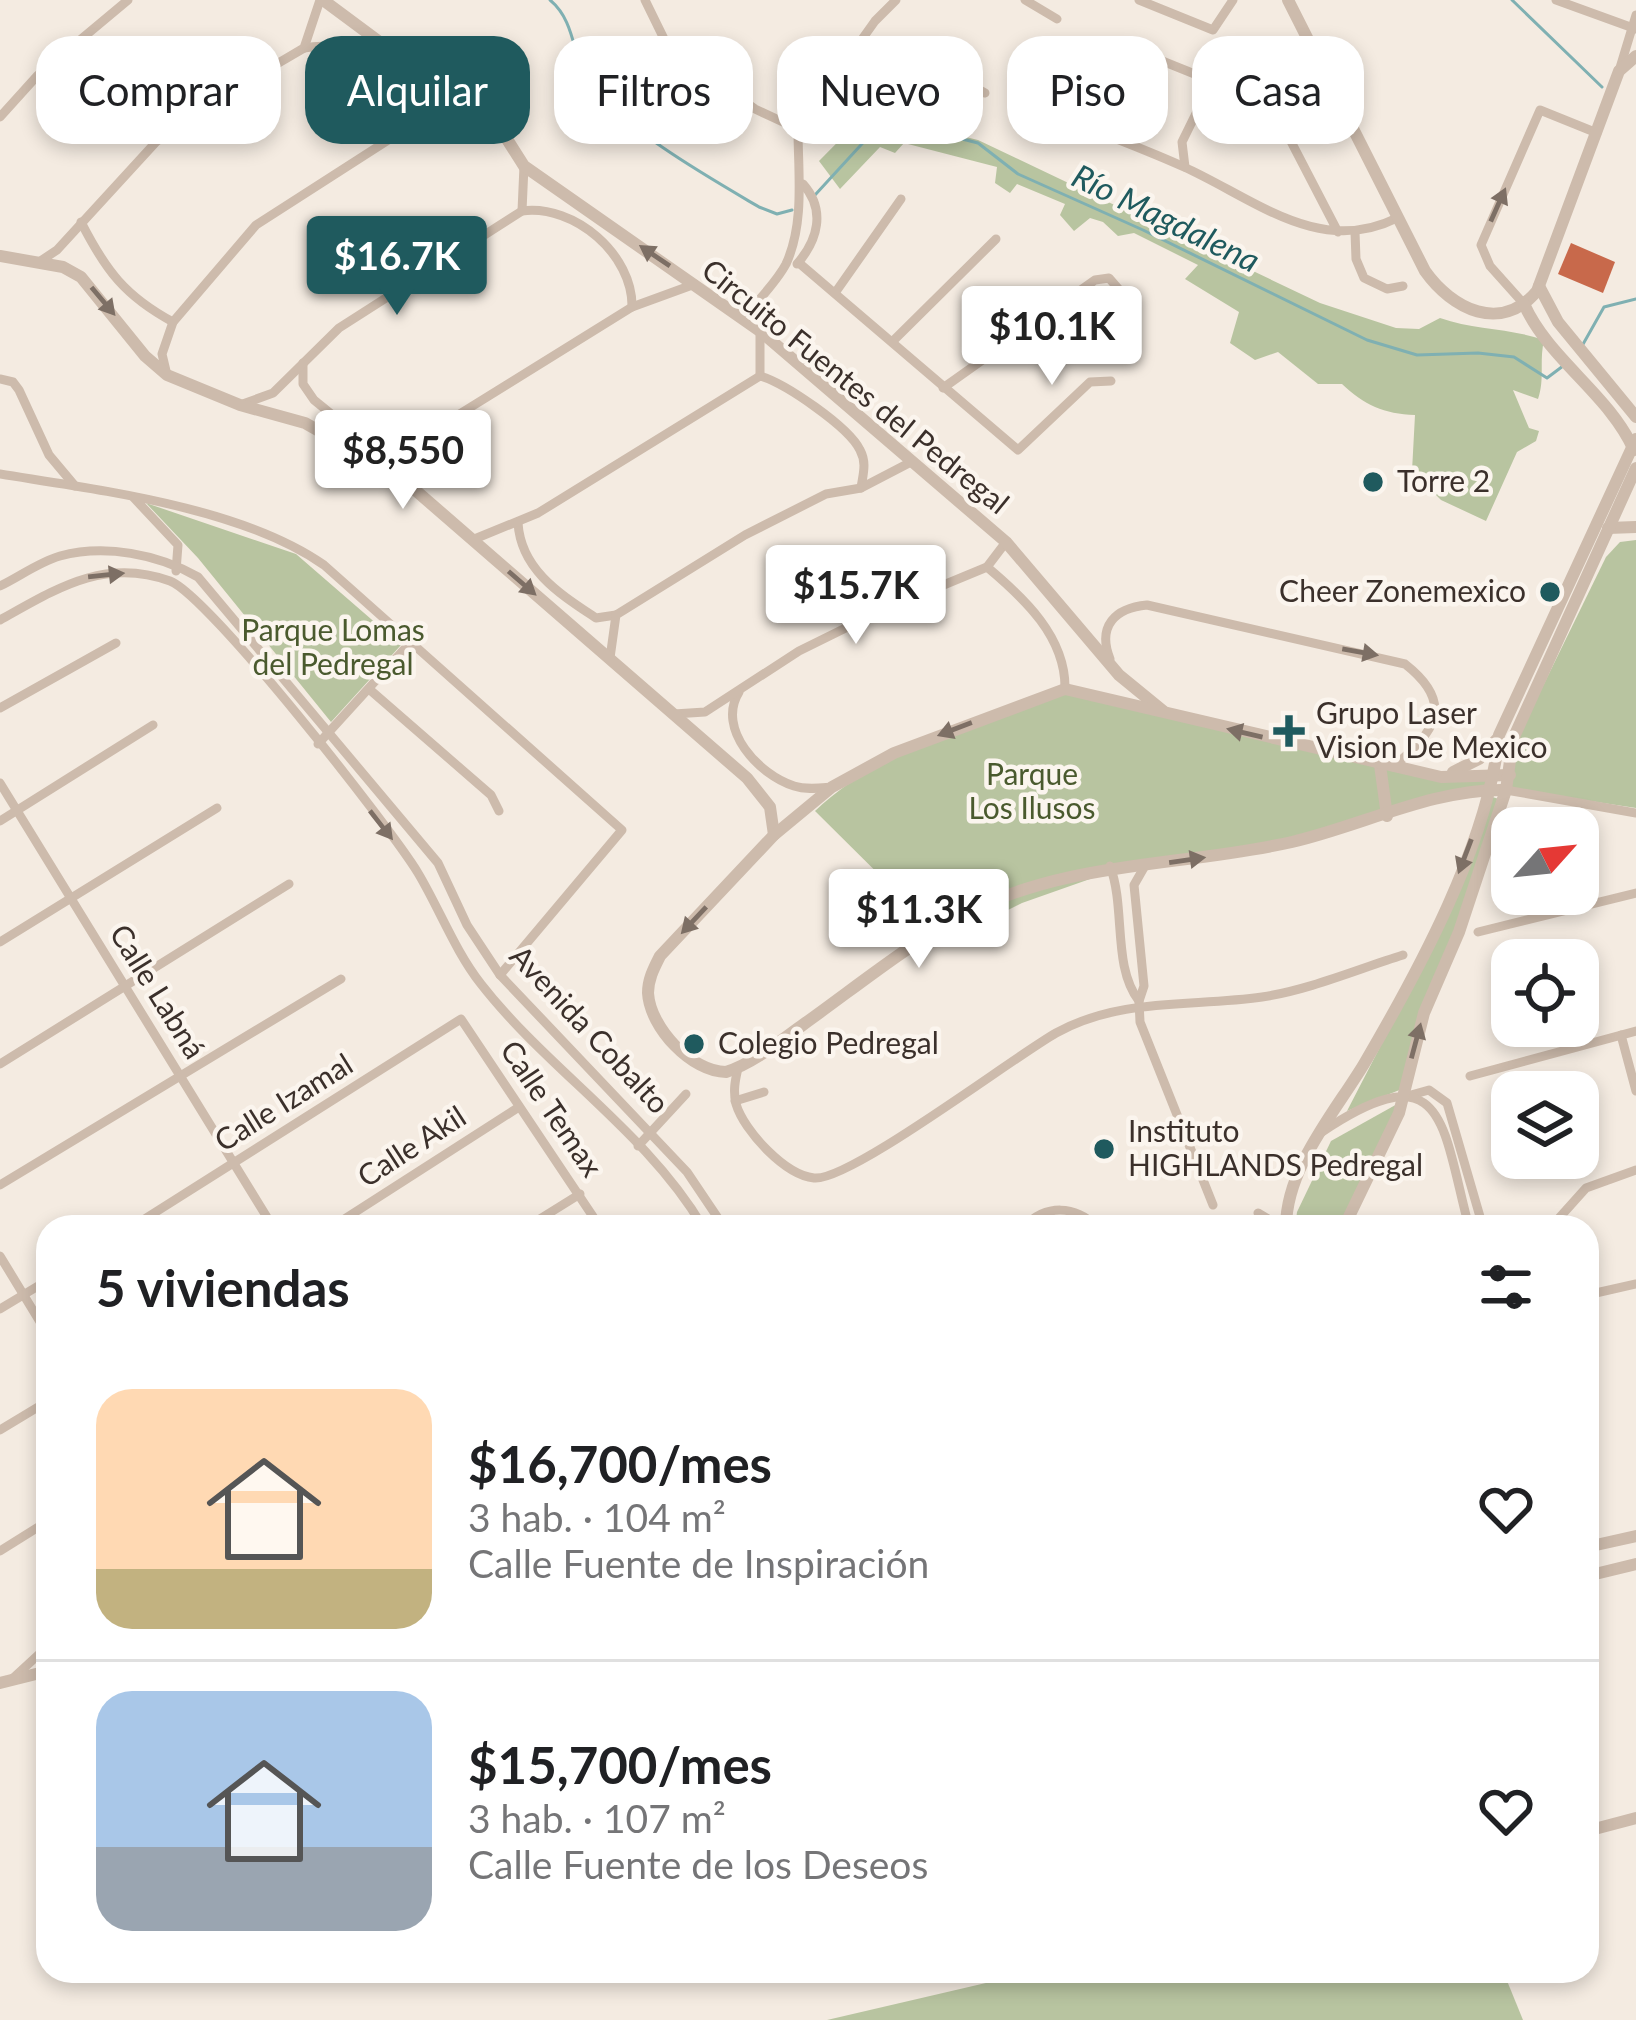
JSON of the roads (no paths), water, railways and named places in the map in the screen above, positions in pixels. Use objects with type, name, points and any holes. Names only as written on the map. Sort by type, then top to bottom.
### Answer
[{"type":"street","points":[[0,117],[37,76],[128,0]]},
{"type":"street","points":[[39,262],[57,250],[156,142],[190,116],[304,48],[322,0]]},
{"type":"street","name":"Circuito Fuentes del Pedregal","points":[[322,0],[371,36]]},
{"type":"street","points":[[645,0],[668,47],[755,109],[777,119]]},
{"type":"street","points":[[865,36],[896,0]]},
{"type":"street","points":[[1025,0],[1057,19]]},
{"type":"street","points":[[1139,0],[1214,30],[1233,0]]},
{"type":"street","points":[[1288,0],[1424,271],[1454,302],[1485,314],[1507,313],[1524,304],[1539,282],[1598,134],[1636,14]]},
{"type":"street","points":[[1556,0],[1634,29]]},
{"type":"street","points":[[1192,73],[1115,42],[1055,115],[1185,167],[1295,224],[1355,232],[1374,230],[1397,218]]},
{"type":"street","points":[[1619,71],[1636,56]]},
{"type":"street","points":[[1285,1215],[1318,1135],[1430,948],[1490,790],[1503,774],[1513,739],[1627,487],[1634,456],[1578,375],[1490,266],[1481,244],[1540,110],[1598,134]]},
{"type":"street","points":[[1185,167],[1182,142],[1192,122]]},
{"type":"street","points":[[167,375],[162,354],[173,322],[256,225],[382,144]]},
{"type":"street","name":"Circuito Fuentes del Pedregal","points":[[510,144],[524,166],[744,318],[1006,542],[1118,675],[1166,714]]},
{"type":"street","points":[[744,318],[785,265],[800,190],[798,144]]},
{"type":"street","points":[[1292,144],[1338,232]]},
{"type":"street","points":[[522,212],[527,186],[524,166]]},
{"type":"street","points":[[799,263],[818,220],[812,194],[800,190]]},
{"type":"street","points":[[835,293],[901,199]]},
{"type":"street","points":[[240,404],[273,392],[339,328],[522,212],[541,209],[572,220],[608,248],[632,283],[632,307]]},
{"type":"street","points":[[81,222],[110,273],[136,302],[173,322]]},
{"type":"street","points":[[1355,232],[1356,259],[1364,278],[1387,289],[1403,286]]},
{"type":"street","points":[[892,341],[996,238]]},
{"type":"street","points":[[0,256],[39,262],[81,277],[145,356],[167,375],[304,423],[399,476],[765,796],[774,835]]},
{"type":"street","points":[[785,265],[799,263],[1018,451],[1090,382],[1111,381]]},
{"type":"street","points":[[943,388],[1095,280],[1109,278],[1122,292]]},
{"type":"street","points":[[1539,282],[1558,322],[1636,417]]},
{"type":"street","points":[[303,363],[303,384],[314,400],[346,426],[371,443],[408,446],[632,307],[695,284]]},
{"type":"street","points":[[1524,304],[1558,322]]},
{"type":"street","points":[[760,331],[760,376]]},
{"type":"street","points":[[760,376],[786,386],[855,442],[865,466],[861,488]]},
{"type":"street","points":[[472,540],[518,523],[760,376]]},
{"type":"street","points":[[0,379],[19,390],[49,454],[75,486]]},
{"type":"street","points":[[399,476],[408,446]]},
{"type":"street","points":[[518,523],[519,543],[530,564],[556,591],[596,619],[616,615],[826,494],[861,488],[910,462]]},
{"type":"street","points":[[0,474],[131,495],[296,545],[622,830],[500,975]]},
{"type":"street","points":[[1441,777],[1479,759],[1499,735],[1627,487]]},
{"type":"street","points":[[0,620],[69,581],[102,572],[172,582],[179,566],[178,545],[131,495]]},
{"type":"street","points":[[1608,528],[1636,527]]},
{"type":"street","points":[[674,714],[705,712],[838,632],[987,567],[1006,542]]},
{"type":"street","name":"Avenida Cobalto","points":[[0,586],[58,556],[101,551],[147,556],[179,566],[220,599],[438,863],[467,926],[500,975],[651,1132],[717,1215]]},
{"type":"street","points":[[987,567],[1036,611],[1065,668],[1065,689],[894,753],[832,787],[774,835],[660,956],[648,990],[656,1020],[701,1067],[715,1072],[738,1068],[960,916],[1006,894],[1110,866],[1292,842],[1490,790],[1634,814]]},
{"type":"street","name":"Avenida Cobalto","points":[[172,582],[210,610],[415,868],[480,983],[638,1146],[693,1215]]},
{"type":"street","points":[[1118,675],[1105,647],[1108,625],[1123,608],[1147,605],[1385,656],[1420,676],[1434,700],[1428,735],[1386,766],[1387,816]]},
{"type":"street","points":[[610,658],[616,615]]},
{"type":"street","points":[[0,708],[116,643]]},
{"type":"street","points":[[318,744],[409,644]]},
{"type":"street","points":[[369,689],[491,795],[499,812]]},
{"type":"street","name":"Circuito Fuentes del Pedregal","points":[[1065,689],[1441,777],[1503,774]]},
{"type":"street","points":[[741,690],[731,715],[739,741],[787,784],[832,787]]},
{"type":"street","points":[[0,821],[153,725]]},
{"type":"street","points":[[1350,1215],[1408,1095],[1424,1013],[1460,932],[1506,790],[1499,735]]},
{"type":"street","points":[[1469,793],[1470,775]]},
{"type":"street","name":"Calle Labná","points":[[0,783],[266,1215]]},
{"type":"street","points":[[0,942],[218,808]]},
{"type":"street","points":[[1146,864],[1134,885],[1144,986],[1140,1022],[1214,1205]]},
{"type":"street","points":[[1110,866],[1118,888],[1128,987],[1139,1004]]},
{"type":"street","points":[[0,1064],[289,884]]},
{"type":"street","points":[[1478,932],[1636,893]]},
{"type":"street","points":[[738,1068],[735,1101],[756,1136],[799,1174],[816,1179],[837,1175],[1089,1017],[1139,1004],[1264,997],[1403,955]]},
{"type":"street","points":[[0,1185],[341,979]]},
{"type":"street","name":"Calle Temax","points":[[461,1019],[593,1215]]},
{"type":"street","name":"Calle Izamal","points":[[151,1215],[461,1019]]},
{"type":"street","points":[[1471,1076],[1636,1031]]},
{"type":"street","points":[[1621,1035],[1636,1090]]},
{"type":"street","points":[[1318,1135],[1345,1117],[1429,1090],[1447,1103],[1468,1215]]},
{"type":"street","points":[[735,1101],[764,1092]]},
{"type":"street","points":[[638,1146],[686,1094]]},
{"type":"street","name":"Calle Akil","points":[[351,1215],[519,1108]]},
{"type":"street","points":[[1562,1215],[1586,1188],[1636,1170]]},
{"type":"street","points":[[546,1215],[580,1194]]},
{"type":"street","points":[[1467,1195],[1477,1215]]},
{"type":"street","points":[[1043,1215],[1054,1209],[1077,1215]]},
{"type":"street","points":[[0,1256],[36,1315]]},
{"type":"street","points":[[1599,1292],[1636,1284]]},
{"type":"street","points":[[0,1309],[36,1288]]},
{"type":"street","points":[[0,1430],[36,1408]]},
{"type":"street","points":[[0,1551],[36,1528]]},
{"type":"street","points":[[1599,1544],[1636,1536]]},
{"type":"street","points":[[1599,1573],[1636,1564]]},
{"type":"street","points":[[5,1681],[36,1656]]},
{"type":"street","points":[[5,1681],[36,1674]]},
{"type":"street","points":[[1599,1828],[1636,1818]]},
{"type":"waterway","name":"Río Magdalena","points":[[550,0],[570,30],[584,75],[624,118],[668,152],[759,207],[777,214],[792,210]]},
{"type":"waterway","points":[[1512,0],[1602,87]]},
{"type":"waterway","name":"Río Magdalena","points":[[815,195],[871,134],[899,123],[978,143],[1018,174],[1367,340],[1417,355],[1514,357],[1547,378],[1563,366]]},
{"type":"waterway","name":"Río Magdalena","points":[[1582,346],[1604,307],[1636,299]]},
{"type":"place","name":"Torre 2","points":[[1373,482]]},
{"type":"place","name":"Cheer Zonemexico","points":[[1550,592]]},
{"type":"place","name":"Grupo Laser Vision De Mexico","points":[[1289,731]]},
{"type":"place","name":"Colegio Pedregal","points":[[694,1044]]},
{"type":"place","name":"Instituto HIGHLANDS Pedregal","points":[[1104,1149]]},
{"type":"park label","name":"Parque Lomas del Pedregal","points":[[333,648]]},
{"type":"park label","name":"Parque Los Ilusos","points":[[1032,792]]}]
